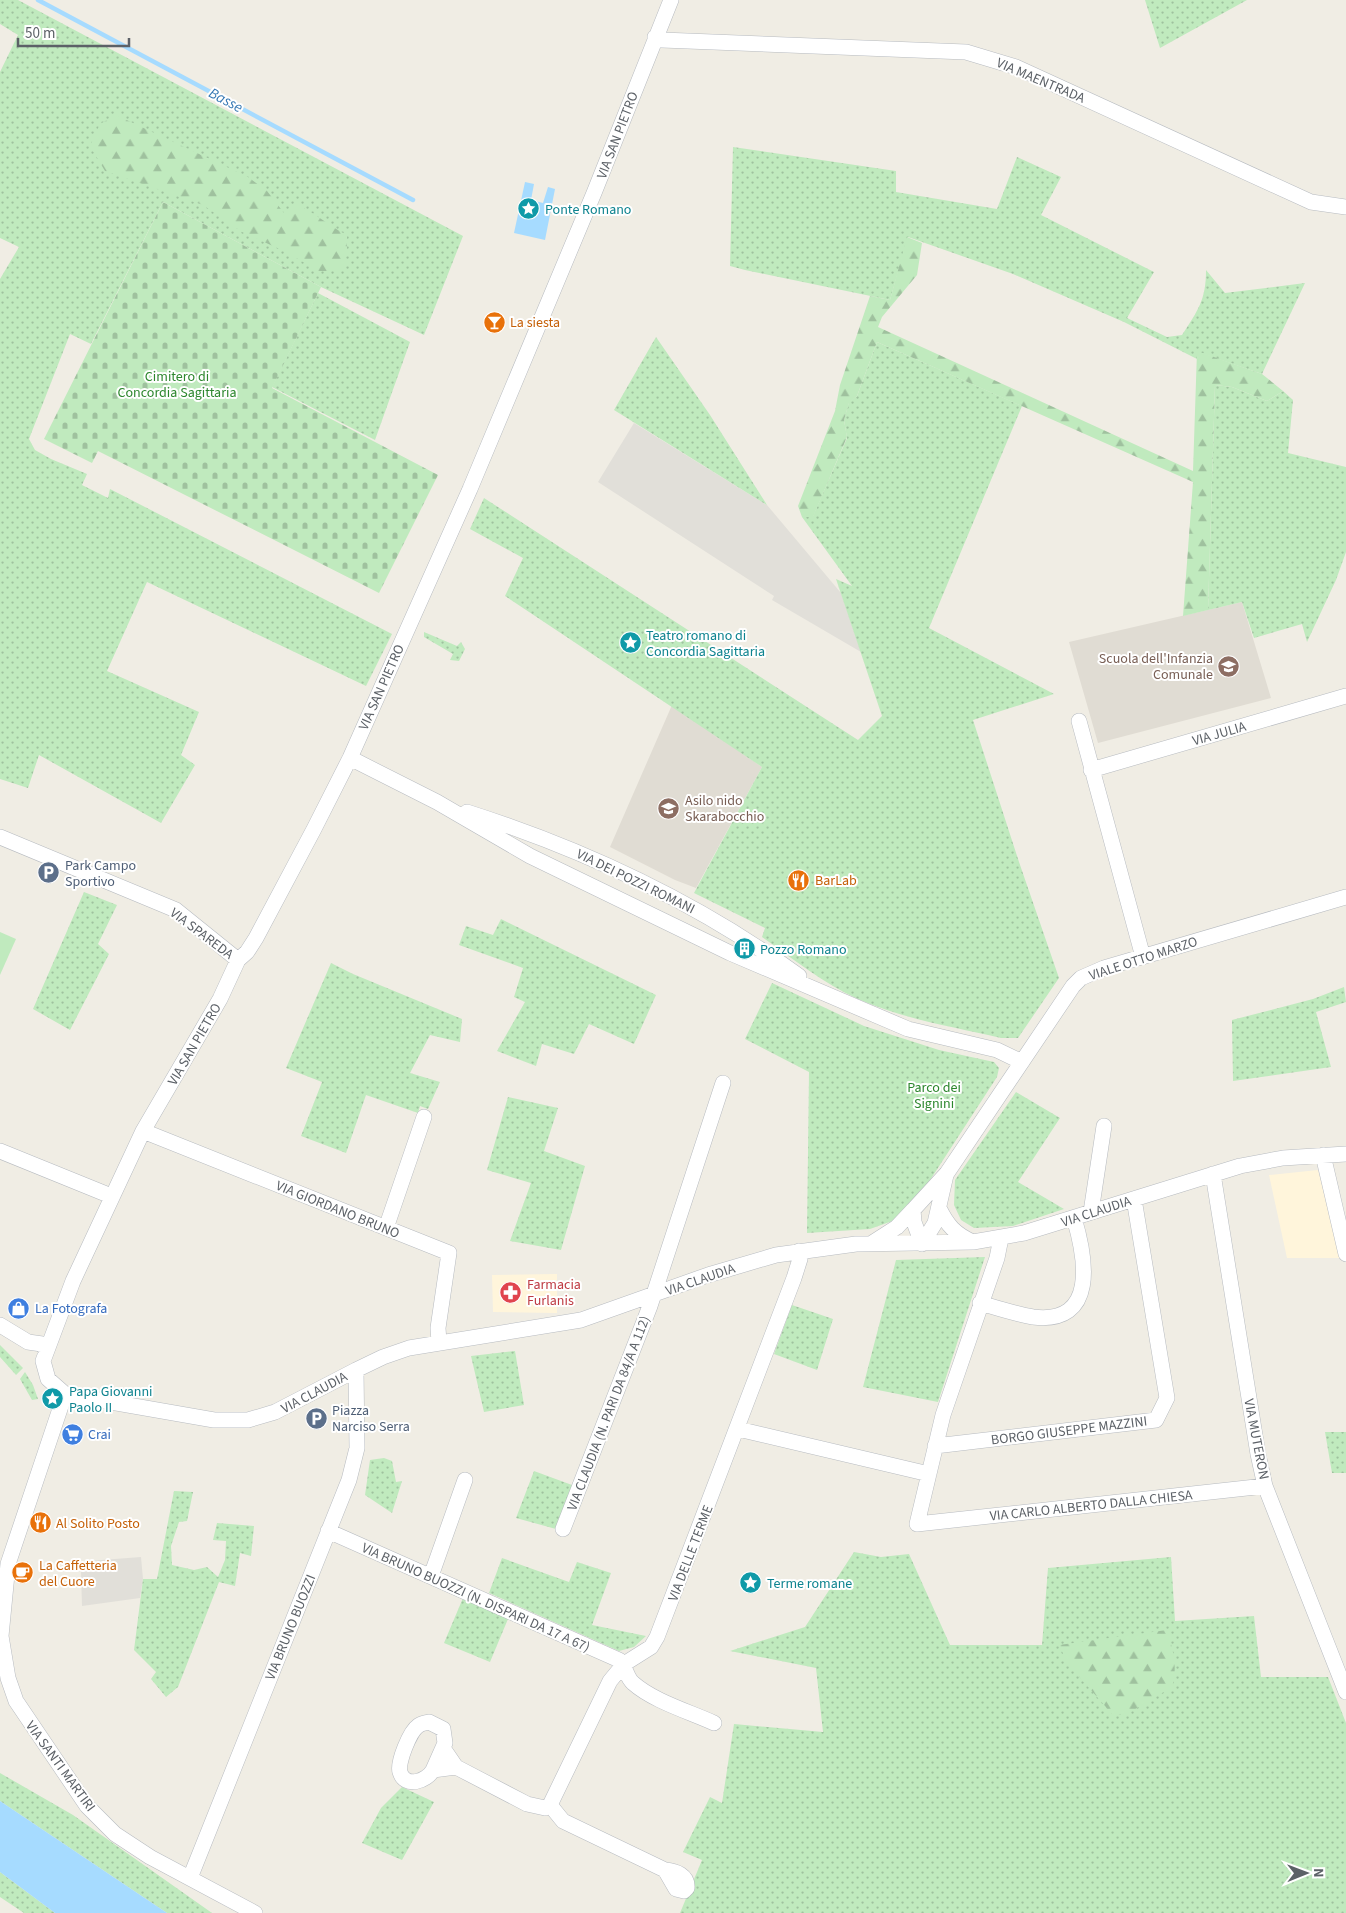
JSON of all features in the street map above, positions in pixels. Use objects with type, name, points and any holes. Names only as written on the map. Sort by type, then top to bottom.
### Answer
[{"type":"street","name":"VIA SAN PIETRO","points":[[39,1351],[143,1132],[220,999],[238,960],[247,952],[256,938],[350,758],[474,481],[594,192],[671,0]]},
{"type":"street","name":"VIA MAENTRADA","points":[[655,37],[662,40],[966,52],[1016,67],[1311,202],[1346,207]]},
{"type":"street","name":"VIA JULIA","points":[[1091,770],[1346,696]]},
{"type":"street","points":[[1079,721],[1144,957]]},
{"type":"street","name":"VIA DEI POZZI ROMANI","points":[[350,758],[437,802],[530,856],[730,953],[820,991],[858,1010],[908,1029],[997,1050],[1022,1062]]},
{"type":"street","name":"VIA DEI POZZI ROMANI","points":[[437,802],[531,832],[675,898],[748,939],[820,991]]},
{"type":"street","name":"VIA SPAREDA","points":[[0,837],[176,910],[238,960]]},
{"type":"street","name":"VIALE OTTO MARZO","points":[[871,1244],[897,1227],[947,1173],[1022,1062],[1049,1018],[1081,978],[1104,968],[1346,897]]},
{"type":"street","name":"VIA CLAUDIA (N. PARI DA 84/A A 112)","points":[[563,1529],[652,1296],[723,1084]]},
{"type":"street","points":[[386,1228],[424,1117]]},
{"type":"street","points":[[1091,1212],[1104,1126]]},
{"type":"street","name":"VIA GIORDANO BRUNO","points":[[143,1132],[449,1253],[438,1328],[439,1342]]},
{"type":"street","points":[[0,1151],[111,1196]]},
{"type":"street","name":"VIA CLAUDIA","points":[[65,1394],[214,1420],[238,1421],[275,1412],[383,1357],[439,1342],[581,1320],[758,1259],[799,1251],[871,1244],[972,1242],[1001,1238],[1074,1218],[1213,1174],[1282,1158],[1346,1154]]},
{"type":"street","points":[[1323,1155],[1346,1254]]},
{"type":"street","name":"VIALE OTTO MARZO","points":[[922,1244],[932,1230],[947,1173]]},
{"type":"street","name":"VIA MUTERON","points":[[1213,1174],[1256,1445],[1265,1486],[1346,1692]]},
{"type":"street","name":"BORGO GIUSEPPE MAZZINI","points":[[935,1446],[1156,1420],[1167,1398],[1134,1199]]},
{"type":"street","points":[[939,1208],[947,1225],[957,1235],[972,1242]]},
{"type":"street","points":[[913,1210],[914,1222],[922,1244]]},
{"type":"street","points":[[980,1303],[1034,1317],[1056,1316],[1076,1306],[1081,1296],[1084,1278],[1082,1253],[1074,1218]]},
{"type":"street","points":[[738,1429],[929,1474],[935,1446],[980,1303],[997,1258],[1001,1238]]},
{"type":"street","name":"VIA DELLE TERME","points":[[624,1664],[639,1657],[651,1647],[657,1637],[738,1429],[794,1278],[800,1259],[799,1251]]},
{"type":"street","points":[[0,1325],[39,1351],[48,1379],[65,1394]]},
{"type":"street","name":"VIA BRUNO BUOZZI","points":[[190,1878],[349,1480],[356,1448],[356,1370]]},
{"type":"street","name":"VIA SANTI MARTIRI","points":[[65,1394],[8,1564],[1,1636],[3,1658],[16,1701],[87,1806],[116,1834],[150,1857],[255,1913]]},
{"type":"street","name":"VIA CARLO ALBERTO DALLA CHIESA","points":[[929,1474],[917,1524],[1265,1486]]},
{"type":"street","points":[[431,1576],[465,1480]]},
{"type":"street","name":"VIA BRUNO BUOZZI (N. DISPARI DA 17 A 67)","points":[[328,1531],[615,1658],[624,1664]]},
{"type":"street","points":[[624,1664],[630,1681],[642,1691],[714,1723]]},
{"type":"street","points":[[443,1748],[456,1767],[532,1806],[545,1808],[550,1805],[610,1681],[624,1664]]},
{"type":"street","points":[[423,1723],[436,1724],[443,1729],[445,1743],[434,1770],[429,1776],[416,1782],[404,1778],[400,1773],[399,1763],[412,1732],[423,1723]]},
{"type":"street","points":[[434,1770],[456,1767]]},
{"type":"street","points":[[550,1805],[563,1821],[665,1870]]},
{"type":"shaded area","points":[[634,423],[767,505],[841,593],[861,652],[772,600],[774,596],[598,482]]},
{"type":"shaded area","points":[[1242,602],[1271,698],[1098,743],[1069,642]]},
{"type":"shaded area","points":[[672,705],[762,767],[696,888],[675,880],[610,847]]},
{"type":"shaded area","points":[[1318,1170],[1340,1258],[1287,1258],[1269,1175]]},
{"type":"shaded area","points":[[557,1274],[557,1313],[493,1312],[492,1275]]},
{"type":"shaded area","points":[[141,1557],[143,1579],[140,1598],[82,1606],[81,1572],[75,1562]]},
{"type":"green space","points":[[0,0],[18,0],[463,236],[424,335],[321,287],[163,202],[91,344],[70,334],[29,439],[35,450],[87,474],[82,485],[108,498],[110,489],[392,634],[366,686],[147,582],[107,671],[199,712],[181,755],[195,765],[161,823],[39,755],[28,788],[0,779],[0,279],[19,247],[0,238],[0,72],[18,35],[0,24]]},
{"type":"green space","points":[[1145,0],[1247,0],[1160,48]]},
{"type":"green space","points":[[116,115],[248,177],[267,191],[284,213],[297,205],[347,235],[344,271],[319,271],[284,251],[242,232],[203,205],[105,171],[90,146],[100,124]]},
{"type":"green space","points":[[733,147],[896,171],[896,192],[997,209],[1017,157],[1061,177],[1041,215],[1154,272],[1127,318],[1167,337],[1182,335],[1192,319],[1203,297],[1206,270],[1225,293],[1305,283],[1262,374],[1198,352],[1197,359],[1124,322],[1013,274],[908,237],[890,300],[745,270],[730,266]]},
{"type":"green space","name":"Cimitero di Concordia Sagittaria","points":[[163,202],[321,287],[272,388],[438,475],[379,593],[98,451],[92,463],[44,439]]},
{"type":"green space","points":[[907,237],[922,243],[917,275],[882,317],[878,327],[1193,471],[1197,351],[1262,374],[1283,391],[1267,401],[1232,387],[1215,385],[1208,610],[1183,616],[1193,482],[877,342],[857,396],[849,403],[844,420],[847,437],[813,517],[802,517],[798,506],[835,411],[840,385],[870,296],[890,300]]},
{"type":"green space","points":[[318,293],[410,342],[375,440],[272,387]]},
{"type":"green space","points":[[656,337],[710,415],[767,505],[614,410]]},
{"type":"green space","points":[[877,342],[1022,406],[929,628],[1054,694],[973,720],[1059,978],[1018,1038],[1001,1038],[929,1022],[893,1012],[858,999],[820,978],[762,937],[765,928],[694,893],[762,767],[505,596],[523,558],[470,529],[484,498],[858,740],[882,716],[836,579],[852,586],[802,517],[813,516],[847,438],[844,420],[849,402],[857,396]]},
{"type":"green space","points":[[1215,385],[1232,387],[1267,401],[1283,391],[1293,400],[1288,453],[1346,467],[1346,552],[1336,580],[1307,642],[1302,624],[1254,638],[1242,602],[1208,610]]},
{"type":"green space","points":[[424,632],[457,646],[461,642],[465,649],[459,661],[450,660],[453,654],[424,637]]},
{"type":"green space","points":[[84,892],[117,905],[98,944],[109,954],[70,1030],[33,1009]]},
{"type":"green space","points":[[501,919],[656,995],[634,1044],[589,1024],[574,1054],[542,1044],[536,1066],[497,1051],[525,1002],[514,997],[523,968],[459,945],[466,926],[493,935]]},
{"type":"green space","points":[[0,932],[16,939],[0,975]]},
{"type":"green space","points":[[331,963],[462,1019],[460,1042],[430,1035],[410,1073],[440,1082],[428,1109],[420,1106],[418,1113],[366,1095],[346,1153],[301,1136],[322,1082],[286,1068]]},
{"type":"green space","name":"Parco dei Signini","points":[[772,983],[864,1026],[939,1050],[994,1062],[999,1068],[997,1077],[921,1194],[898,1219],[870,1229],[807,1233],[809,1072],[745,1039]]},
{"type":"green space","points":[[1344,987],[1346,1002],[1316,1012],[1331,1067],[1233,1081],[1232,1020],[1313,999]]},
{"type":"green space","name":"Parco dei Signini","points":[[1016,1092],[1060,1118],[1018,1182],[1064,1209],[1013,1226],[974,1228],[961,1220],[954,1205],[955,1180]]},
{"type":"green space","points":[[508,1097],[558,1108],[544,1151],[585,1166],[561,1250],[510,1241],[531,1183],[487,1170]]},
{"type":"green space","points":[[985,1257],[938,1402],[863,1387],[896,1260]]},
{"type":"green space","points":[[792,1305],[833,1319],[817,1370],[774,1354]]},
{"type":"green space","points":[[0,1345],[23,1368],[16,1375],[0,1357]]},
{"type":"green space","points":[[515,1351],[524,1405],[484,1412],[471,1356]]},
{"type":"green space","points":[[25,1372],[33,1385],[38,1399],[32,1400],[20,1379]]},
{"type":"green space","points":[[1325,1432],[1346,1432],[1346,1473],[1332,1473]]},
{"type":"green space","points":[[384,1458],[392,1461],[396,1482],[402,1481],[392,1513],[365,1495],[370,1460]]},
{"type":"green space","points":[[534,1471],[572,1485],[556,1529],[516,1518]]},
{"type":"green space","points":[[174,1491],[193,1492],[187,1521],[179,1522],[171,1546],[172,1565],[194,1570],[207,1567],[218,1577],[225,1560],[226,1541],[213,1540],[217,1523],[254,1526],[251,1556],[240,1553],[235,1586],[219,1582],[178,1687],[166,1697],[151,1679],[156,1672],[134,1650],[143,1579],[157,1579]]},
{"type":"green space","points":[[854,1552],[881,1557],[909,1554],[950,1645],[1042,1645],[1048,1568],[1171,1557],[1175,1621],[1254,1616],[1261,1677],[1328,1677],[1346,1723],[1346,1913],[680,1913],[702,1860],[683,1852],[710,1797],[722,1803],[734,1724],[823,1732],[816,1668],[730,1651],[805,1627]]},
{"type":"green space","points":[[502,1558],[569,1582],[577,1562],[611,1573],[592,1625],[646,1636],[634,1647],[619,1651],[489,1593]]},
{"type":"green space","points":[[463,1598],[508,1619],[490,1662],[444,1643]]},
{"type":"green space","points":[[1167,1630],[1175,1665],[1172,1687],[1127,1714],[1113,1715],[1068,1664],[1059,1645]]},
{"type":"green space","points":[[0,1773],[73,1815],[212,1913],[167,1913],[0,1801]]},
{"type":"green space","points":[[402,1787],[434,1802],[402,1860],[362,1843],[381,1808]]},
{"type":"green space","points":[[0,1872],[55,1913],[24,1913],[0,1897]]},
{"type":"water","points":[[525,182],[534,184],[531,200],[543,203],[548,187],[555,189],[545,240],[514,233]]},
{"type":"water","points":[[0,1801],[167,1913],[55,1913],[0,1872]]},
{"type":"waterway","name":"Basse","points":[[38,0],[413,200]]},
{"type":"place","name":"Ponte Romano","points":[[529,209]]},
{"type":"place","name":"La siesta","points":[[494,322]]},
{"type":"place","name":"Teatro romano di Concordia Sagittaria","points":[[630,643]]},
{"type":"place","name":"Scuola dell'Infanzia Comunale","points":[[1229,666]]},
{"type":"place","name":"Asilo nido Skarabocchio","points":[[669,808]]},
{"type":"place","name":"Park Campo Sportivo","points":[[49,873]]},
{"type":"place","name":"BarLab","points":[[799,880]]},
{"type":"place","name":"Pozzo Romano","points":[[744,949]]},
{"type":"place","name":"Farmacia Furlanis","points":[[511,1292]]},
{"type":"place","name":"La Fotografa","points":[[19,1308]]},
{"type":"place","name":"Papa Giovanni Paolo II","points":[[53,1399]]},
{"type":"place","name":"Piazza Narciso Serra","points":[[316,1418]]},
{"type":"place","name":"Crai","points":[[72,1434]]},
{"type":"place","name":"Al Solito Posto","points":[[40,1523]]},
{"type":"place","name":"La Caffetteria del Cuore","points":[[23,1573]]},
{"type":"place","name":"Terme romane","points":[[751,1583]]}]
